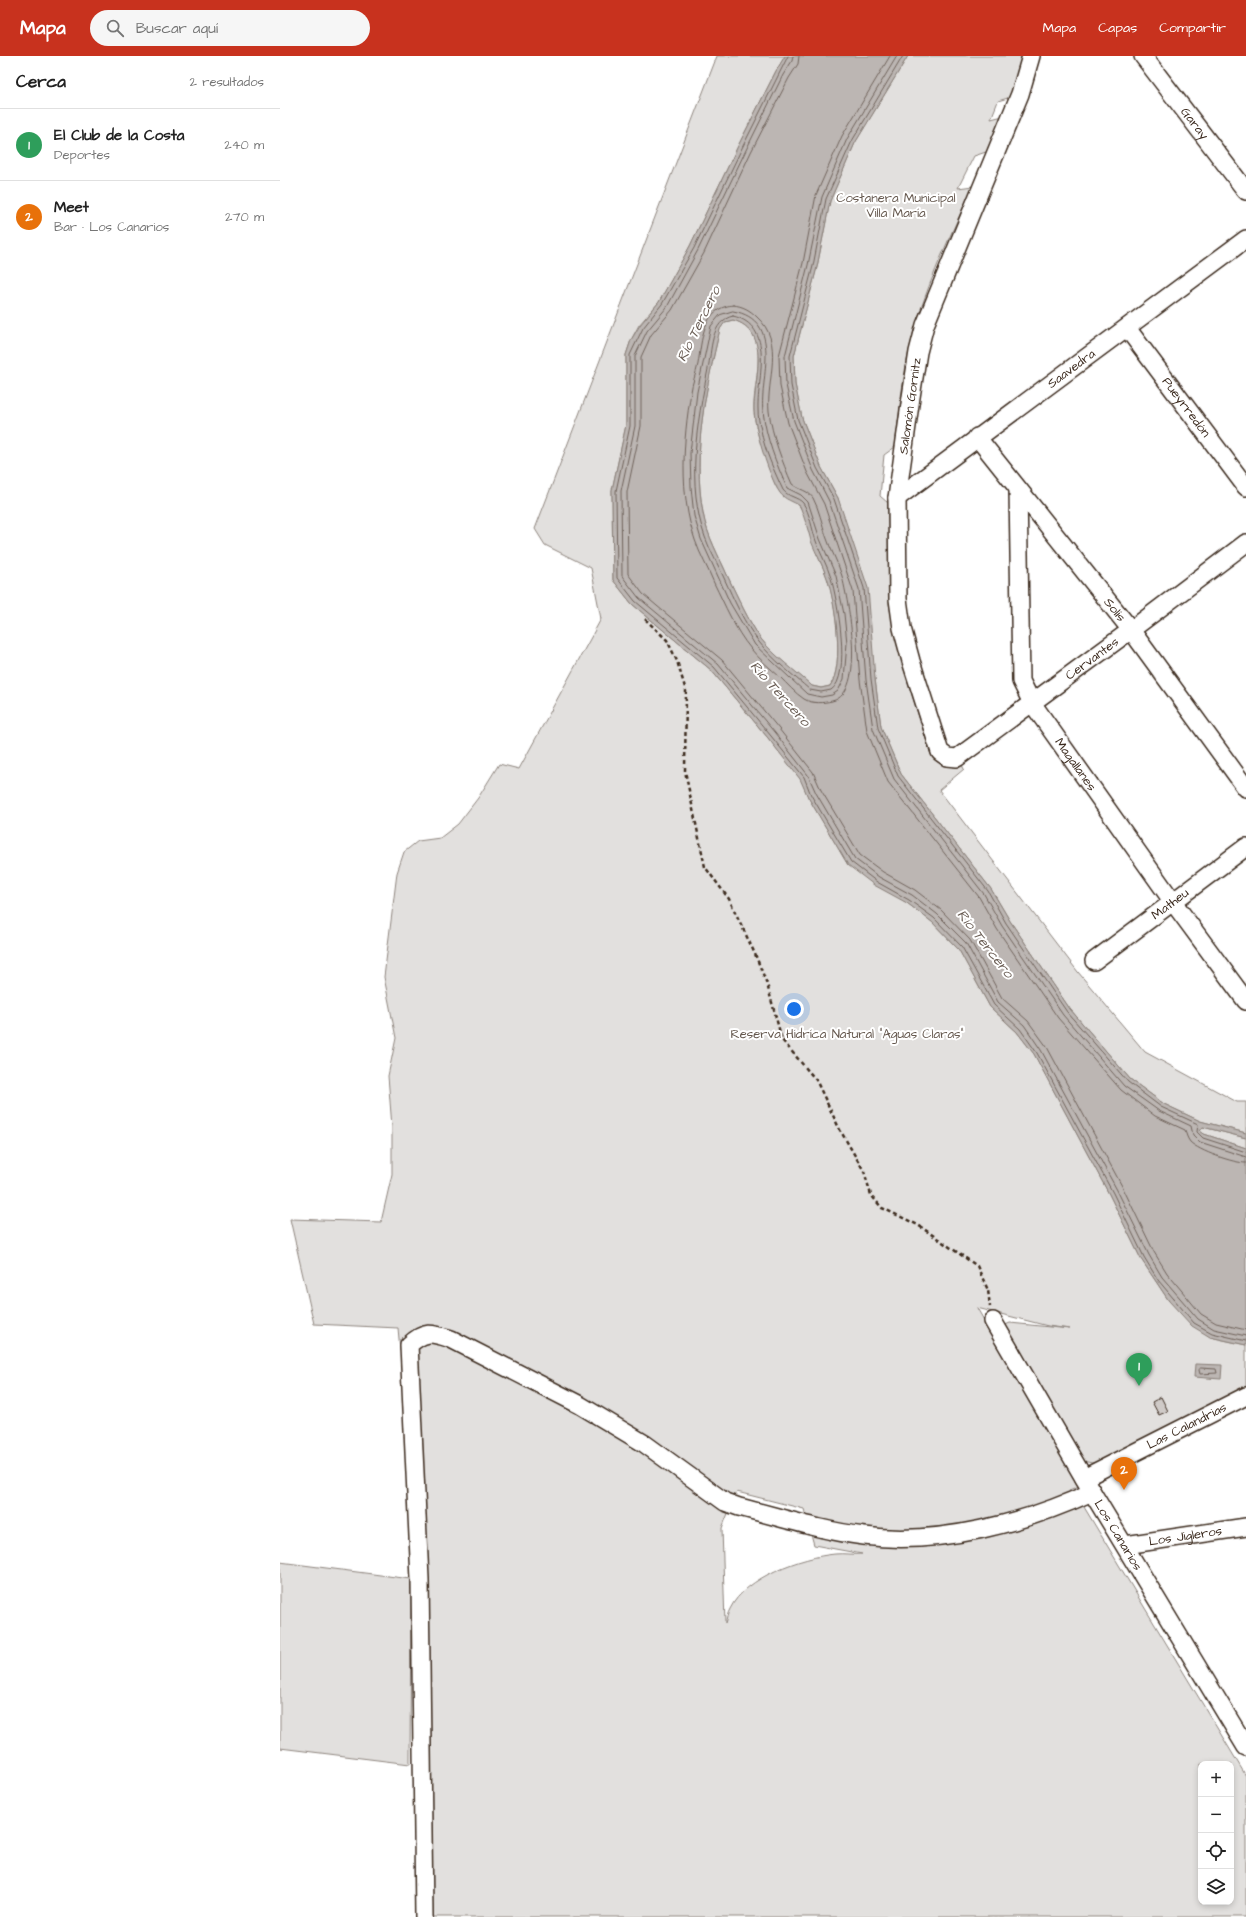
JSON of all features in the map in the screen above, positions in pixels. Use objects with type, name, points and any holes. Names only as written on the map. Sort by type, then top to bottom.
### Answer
[{"type":"street","name":"Salomón Gornitz","points":[[957,758],[947,757],[940,752],[902,628],[898,599],[897,498],[912,389],[918,352],[925,325],[1020,94],[1031,56]]},
{"type":"street","name":"Garay","points":[[1143,56],[1246,191]]},
{"type":"street","name":"Saavedra","points":[[897,498],[977,437],[1246,239]]},
{"type":"street","name":"Pueyrredón","points":[[1126,328],[1246,487]]},
{"type":"street","name":"Solís","points":[[977,437],[1131,630],[1246,788]]},
{"type":"street","name":"Magallanes","points":[[1018,488],[1021,681],[1032,703],[1173,902],[1246,1001]]},
{"type":"street","name":"Cervantes","points":[[957,758],[1246,543]]},
{"type":"street","name":"Matheu","points":[[1094,961],[1246,848]]},
{"type":"street","name":"Los Canarios","points":[[993,1321],[1092,1492],[1246,1747]]},
{"type":"street","points":[[424,1917],[420,1580],[409,1345],[419,1336],[435,1334],[451,1339],[580,1405],[645,1444],[725,1502],[739,1507],[831,1529],[881,1538],[905,1538],[950,1534],[1002,1525],[1051,1510],[1092,1492]]},
{"type":"street","name":"Las Calandrias","points":[[1084,1478],[1246,1396]]},
{"type":"street","name":"Los Jigleros","points":[[1125,1545],[1243,1529]]},
{"type":"path","points":[[645,620],[667,640],[677,662],[686,691],[685,771],[705,867],[729,900],[755,954],[767,984],[782,1040],[816,1080],[840,1130],[864,1171],[871,1195],[882,1208],[918,1226],[977,1266],[988,1290],[993,1321]]},
{"type":"green space","name":"Reserva Hidríca Natural \"Aguas Claras\"","points":[[717,56],[785,56],[738,146],[690,246],[659,302],[639,325],[631,340],[626,355],[626,425],[612,490],[613,580],[632,604],[711,670],[768,738],[801,779],[808,797],[848,865],[907,903],[932,922],[959,950],[990,1007],[1017,1032],[1034,1054],[1109,1194],[1141,1259],[1169,1301],[1210,1337],[1246,1345],[1246,1388],[1097,1462],[1092,1463],[1083,1461],[1003,1326],[1010,1323],[1070,1329],[1048,1326],[977,1308],[1079,1486],[1069,1490],[1081,1502],[1246,1776],[1246,1917],[433,1917],[429,1580],[417,1352],[400,1350],[398,1328],[314,1324],[290,1219],[381,1222],[392,1174],[392,1127],[388,1076],[396,1038],[384,977],[397,873],[404,852],[418,841],[440,838],[458,824],[478,798],[499,764],[519,769],[601,619],[591,568],[545,545],[535,529]],"holes":[[[737,1492],[804,1509],[814,1545],[862,1554],[838,1554],[807,1559],[791,1564],[761,1578],[748,1587],[737,1598],[729,1611],[725,1624],[722,1528]]]},
{"type":"green space","name":"Costanera Municipal Villa María","points":[[908,56],[1023,56],[1011,97],[998,101],[991,119],[1003,116],[989,151],[974,156],[958,188],[973,186],[943,253],[923,304],[913,336],[906,367],[895,447],[884,455],[880,496],[888,503],[889,604],[902,663],[931,755],[937,762],[945,766],[953,767],[962,765],[964,769],[939,790],[1078,972],[1145,1052],[1237,1102],[1246,1102],[1246,1133],[1200,1121],[1164,1104],[1130,1079],[1070,1009],[1010,921],[991,889],[901,774],[881,727],[875,679],[838,498],[821,467],[802,418],[795,384],[794,356],[817,267],[830,201],[855,143]]},
{"type":"green space","points":[[733,320],[746,326],[753,335],[757,346],[758,359],[754,411],[756,426],[774,482],[781,493],[799,505],[830,588],[838,649],[835,676],[830,686],[821,688],[812,686],[779,658],[761,639],[747,617],[707,530],[700,490],[699,467],[702,420],[720,329],[725,322]]},
{"type":"green space","points":[[1203,1127],[1246,1138],[1246,1148],[1204,1134],[1200,1131]]},
{"type":"green space","points":[[280,1562],[411,1579],[410,1764],[280,1748]]},
{"type":"water","name":"Río Tercero","points":[[785,56],[908,56],[855,143],[830,201],[817,267],[794,356],[795,384],[802,418],[821,467],[838,498],[868,588],[875,679],[881,727],[901,774],[991,889],[1010,921],[1070,1009],[1130,1079],[1164,1104],[1200,1121],[1246,1133],[1246,1138],[1203,1127],[1200,1131],[1204,1134],[1246,1148],[1246,1345],[1210,1337],[1192,1326],[1169,1301],[1141,1259],[1109,1194],[1034,1054],[1017,1032],[990,1007],[959,950],[932,922],[907,903],[874,885],[848,865],[808,797],[800,779],[768,738],[711,670],[632,604],[613,580],[612,490],[626,425],[626,355],[631,340],[640,325],[659,302],[690,246],[776,71]],"holes":[[[733,320],[745,326],[753,334],[757,345],[758,371],[754,409],[763,452],[771,476],[780,493],[787,499],[800,506],[811,541],[824,569],[830,589],[833,602],[838,649],[835,676],[830,686],[821,688],[812,686],[779,658],[761,639],[747,617],[707,530],[700,490],[699,467],[702,420],[710,374],[720,329],[725,322]]]},
{"type":"water","points":[[1195,1364],[1222,1365],[1221,1379],[1194,1377]]},
{"type":"building","points":[[1161,1397],[1168,1411],[1159,1415],[1152,1402]]},
{"type":"place","name":"El Club de la Costa","points":[[1139,1386]]},
{"type":"place","name":"Meet","points":[[1124,1490]]}]
